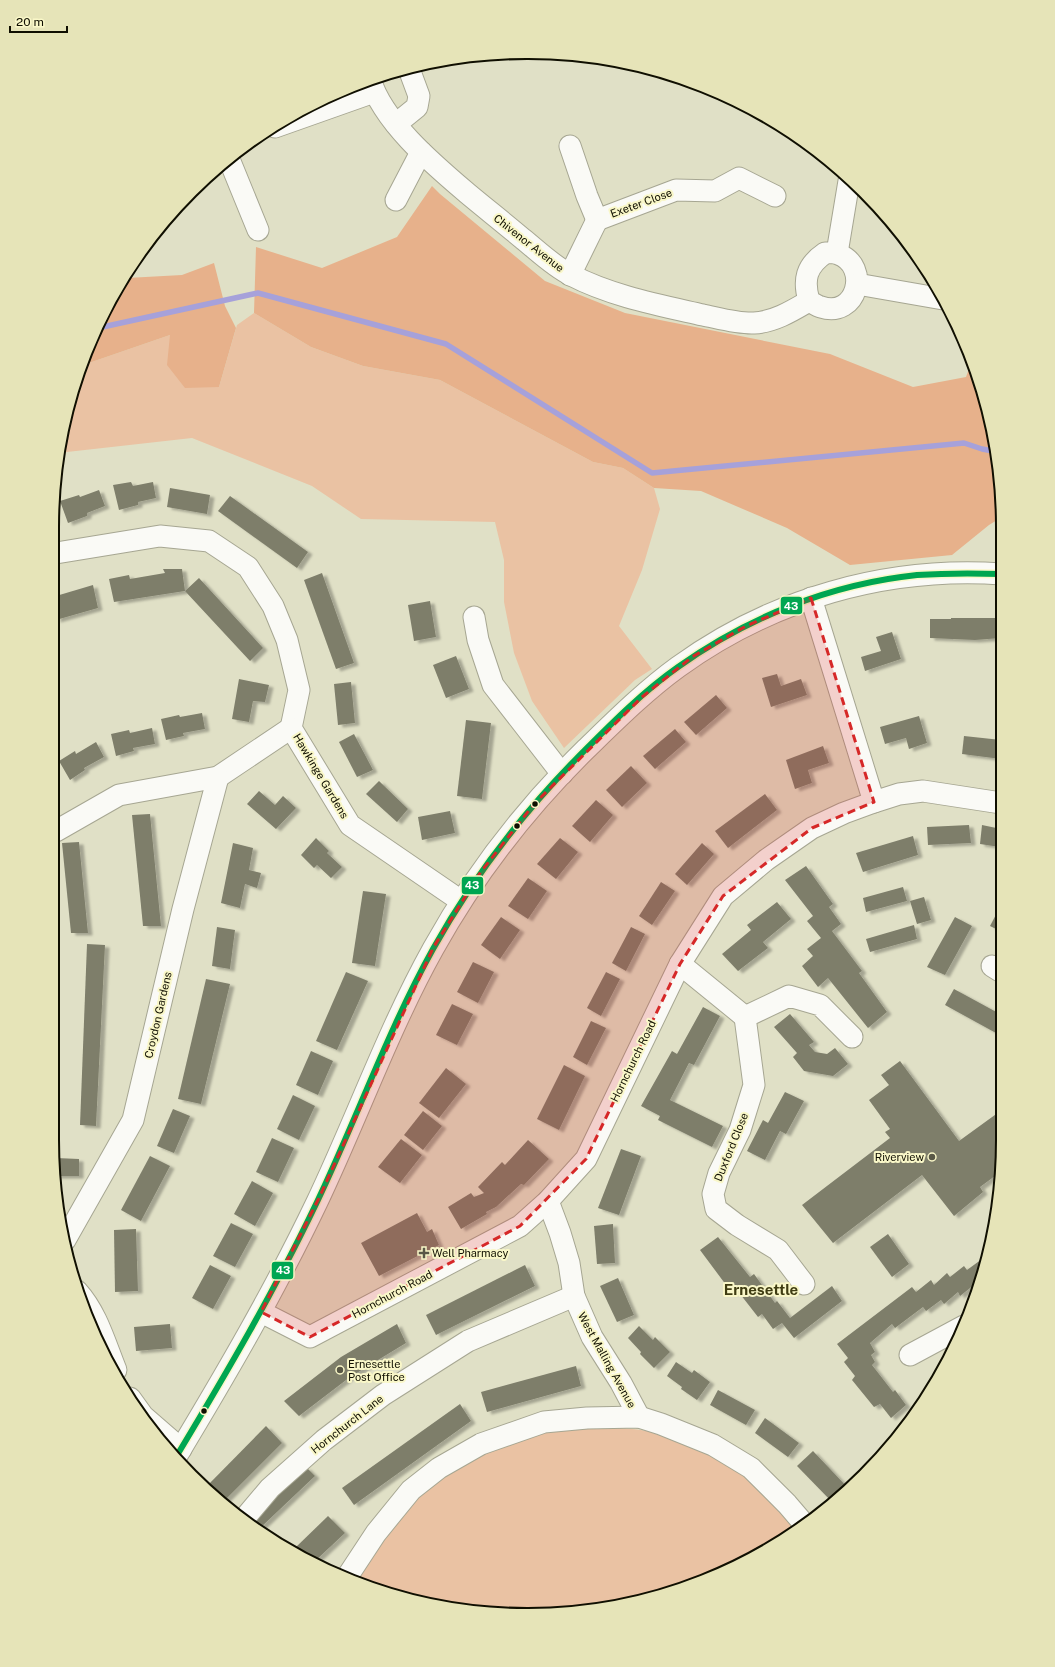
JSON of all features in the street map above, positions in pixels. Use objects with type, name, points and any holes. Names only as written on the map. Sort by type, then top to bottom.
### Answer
[{"type":"street","points":[[396,124],[417,107],[419,96],[411,74]]},
{"type":"street","points":[[317,109],[372,86]]},
{"type":"street","name":"Chivenor Avenue","points":[[372,86],[396,124],[421,152],[542,255],[570,274],[619,294],[667,307],[723,319],[754,323],[775,319],[809,301]]},
{"type":"street","name":"Exeter Close","points":[[570,146],[597,220]]},
{"type":"street","points":[[396,200],[421,152]]},
{"type":"street","points":[[232,164],[258,230]]},
{"type":"street","name":"Exeter Close","points":[[570,274],[597,220],[676,190],[715,191],[739,178],[775,196]]},
{"type":"street","points":[[837,253],[848,186]]},
{"type":"street","points":[[825,253],[837,253],[848,260],[856,271],[857,284],[853,297],[843,306],[836,308],[821,307],[809,301],[805,287],[807,273],[816,259],[825,253]]},
{"type":"street","points":[[857,284],[936,298]]},
{"type":"street","name":"Hawkinge Gardens","points":[[59,553],[160,536],[209,541],[248,567],[273,606],[287,640],[299,690],[291,728],[350,824],[461,901]]},
{"type":"street","points":[[179,1452],[261,1312],[319,1198],[408,996],[433,948],[461,901],[508,835],[562,774],[626,710],[661,681],[692,657],[746,626],[810,598],[834,591],[898,578],[950,573],[996,574]]},
{"type":"street","points":[[810,598],[874,802]]},
{"type":"street","points":[[474,617],[478,640],[493,685],[562,774]]},
{"type":"street","points":[[59,828],[119,795],[218,777],[291,728]]},
{"type":"street","name":"Croydon Gardens","points":[[69,1234],[133,1120],[182,914],[218,777]]},
{"type":"street","name":"Hornchurch Road","points":[[261,1312],[310,1337],[520,1226],[548,1201],[586,1159],[680,964],[723,896],[766,860],[812,828],[844,813],[899,794],[923,792],[996,802]]},
{"type":"street","points":[[680,964],[745,1017],[788,996],[820,1005],[852,1037]]},
{"type":"street","name":"Duxford Close","points":[[745,1017],[754,1085],[740,1130],[719,1173],[713,1194],[716,1209],[737,1225],[778,1250],[804,1284]]},
{"type":"street","name":"West Malling Avenue","points":[[548,1201],[569,1263],[574,1296],[592,1336],[621,1383],[639,1417],[661,1424],[713,1445],[751,1468],[801,1520]]},
{"type":"street","name":"Hornchurch Lane","points":[[247,1515],[270,1488],[324,1440],[383,1395],[468,1341],[574,1296]]},
{"type":"street","points":[[92,1312],[108,1348]]},
{"type":"street","points":[[910,1355],[955,1331]]},
{"type":"street","points":[[350,1573],[376,1533],[412,1490],[439,1468],[481,1444],[544,1422],[587,1418],[639,1417]]},
{"type":"highlighted area","points":[[811,598],[874,802],[812,828],[723,896],[680,964],[586,1159],[520,1226],[310,1337],[261,1312],[319,1198],[433,948],[480,873],[534,804],[642,697],[692,657],[746,626]]},
{"type":"shaded area","points":[[432,186],[545,281],[625,313],[830,354],[913,387],[966,377],[968,370],[980,406],[987,436],[992,466],[996,521],[952,555],[850,565],[787,528],[701,491],[654,488],[623,468],[593,462],[440,380],[363,366],[311,347],[254,313],[256,247],[322,268],[397,237]]},
{"type":"shaded area","points":[[214,263],[225,306],[236,328],[219,387],[185,388],[167,365],[170,335],[89,363],[107,320],[131,278],[182,275]]},
{"type":"shaded area","points":[[254,313],[311,347],[363,366],[440,380],[593,462],[623,468],[654,488],[660,509],[642,570],[619,626],[652,669],[635,680],[564,748],[532,701],[514,653],[504,602],[504,560],[495,522],[361,519],[312,486],[192,438],[65,452],[75,406],[89,363],[170,335],[219,387],[237,325]]},
{"type":"shaded area","points":[[583,1428],[636,1429],[667,1435],[694,1445],[720,1458],[743,1474],[754,1483],[793,1525],[735,1560],[707,1572],[649,1592],[589,1604],[528,1608],[466,1604],[406,1592],[360,1577],[390,1530],[414,1500],[468,1460],[547,1431]]},
{"type":"building","points":[[131,482],[133,486],[153,482],[156,498],[138,502],[138,505],[119,510],[113,485]]},
{"type":"building","points":[[170,488],[210,495],[207,514],[167,507]]},
{"type":"building","points":[[99,490],[105,506],[87,513],[87,516],[68,523],[60,501],[79,495],[80,497]]},
{"type":"building","points":[[230,496],[308,552],[297,568],[218,511]]},
{"type":"building","points":[[163,569],[182,569],[185,591],[114,602],[109,579],[129,575],[130,579],[165,573]]},
{"type":"building","points":[[322,573],[354,663],[336,669],[304,580]]},
{"type":"building","points":[[199,578],[263,648],[250,661],[185,591]]},
{"type":"building","points":[[93,585],[98,608],[59,619],[59,595]]},
{"type":"building","points":[[430,601],[436,637],[414,641],[408,605]]},
{"type":"building","points":[[996,618],[996,638],[975,640],[930,638],[930,619]]},
{"type":"building","points":[[892,632],[901,659],[865,671],[861,657],[881,651],[876,637]]},
{"type":"building","points":[[456,656],[469,689],[446,698],[433,665]]},
{"type":"building","points":[[777,674],[781,686],[801,679],[807,695],[771,707],[762,678]]},
{"type":"building","points":[[239,679],[269,685],[265,702],[253,701],[249,722],[232,719]]},
{"type":"building","points":[[351,682],[355,723],[338,725],[334,684]]},
{"type":"building","points":[[716,695],[727,708],[696,735],[684,722]]},
{"type":"building","points":[[202,713],[205,729],[183,733],[184,736],[166,740],[161,719],[179,715],[180,717]]},
{"type":"building","points":[[919,716],[927,743],[909,749],[906,738],[885,744],[880,727]]},
{"type":"building","points":[[466,720],[491,723],[482,799],[457,796]]},
{"type":"building","points":[[152,728],[155,744],[133,748],[134,751],[116,756],[111,734],[129,730],[130,733]]},
{"type":"building","points":[[675,729],[686,742],[655,769],[643,756]]},
{"type":"building","points":[[354,734],[373,770],[357,777],[339,742]]},
{"type":"building","points":[[964,736],[996,739],[996,758],[962,754]]},
{"type":"building","points":[[96,742],[104,757],[84,768],[85,770],[70,780],[59,761],[75,751],[76,754]]},
{"type":"building","points":[[823,746],[829,763],[808,770],[812,783],[795,789],[786,760]]},
{"type":"building","points":[[631,766],[647,783],[622,807],[606,790]]},
{"type":"building","points":[[379,781],[408,809],[397,822],[366,794]]},
{"type":"building","points":[[259,791],[275,805],[283,796],[296,808],[276,829],[247,804]]},
{"type":"building","points":[[765,794],[777,810],[728,848],[715,831]]},
{"type":"building","points":[[596,800],[613,815],[590,842],[572,826]]},
{"type":"building","points":[[450,811],[455,833],[422,840],[418,817]]},
{"type":"building","points":[[150,814],[161,926],[143,926],[132,815]]},
{"type":"building","points":[[969,825],[971,843],[928,845],[927,827]]},
{"type":"building","points":[[982,825],[996,828],[996,846],[980,844]]},
{"type":"building","points":[[913,836],[918,855],[863,872],[856,853]]},
{"type":"building","points":[[316,838],[329,851],[327,853],[342,867],[331,878],[317,865],[314,868],[301,855]]},
{"type":"building","points":[[560,838],[578,852],[556,879],[537,864]]},
{"type":"building","points":[[79,842],[88,933],[71,933],[62,843]]},
{"type":"building","points":[[233,843],[253,848],[249,870],[261,873],[257,888],[245,884],[240,908],[221,903]]},
{"type":"building","points":[[702,843],[714,854],[687,885],[675,874]]},
{"type":"building","points":[[806,866],[833,904],[829,907],[841,924],[832,931],[862,971],[859,973],[887,1012],[868,1028],[828,978],[818,987],[802,966],[813,956],[807,949],[821,938],[807,921],[813,916],[785,880]]},
{"type":"building","points":[[528,878],[547,891],[528,919],[508,906]]},
{"type":"building","points":[[661,882],[675,891],[652,925],[639,916]]},
{"type":"building","points":[[903,887],[907,901],[866,912],[863,898]]},
{"type":"building","points":[[363,891],[386,894],[375,966],[352,963]]},
{"type":"building","points":[[924,897],[931,920],[917,924],[910,901]]},
{"type":"building","points":[[777,902],[791,919],[763,942],[768,948],[738,971],[722,954],[751,930],[747,925]]},
{"type":"building","points":[[996,915],[996,929],[990,926]]},
{"type":"building","points":[[501,917],[520,930],[500,959],[481,945]]},
{"type":"building","points":[[955,917],[972,926],[945,975],[927,967]]},
{"type":"building","points":[[914,925],[917,939],[870,952],[866,939]]},
{"type":"building","points":[[217,927],[235,930],[230,969],[212,966]]},
{"type":"building","points":[[631,927],[645,934],[626,971],[612,963]]},
{"type":"building","points":[[87,944],[105,945],[96,1126],[80,1125]]},
{"type":"building","points":[[473,962],[494,972],[478,1003],[457,992]]},
{"type":"building","points":[[346,972],[368,981],[337,1050],[316,1041]]},
{"type":"building","points":[[606,972],[620,979],[601,1016],[587,1008]]},
{"type":"building","points":[[206,979],[230,984],[201,1104],[178,1099]]},
{"type":"building","points":[[954,989],[996,1012],[996,1033],[945,1005]]},
{"type":"building","points":[[452,1004],[473,1014],[457,1045],[436,1035]]},
{"type":"building","points":[[703,1007],[720,1016],[694,1065],[689,1063],[670,1100],[723,1126],[712,1147],[658,1120],[660,1116],[641,1106],[672,1051],[677,1054]]},
{"type":"building","points":[[790,1014],[814,1042],[809,1045],[815,1052],[827,1054],[835,1048],[848,1064],[833,1076],[804,1071],[793,1057],[797,1053],[774,1027]]},
{"type":"building","points":[[591,1021],[606,1028],[587,1065],[573,1057]]},
{"type":"building","points":[[311,1051],[333,1061],[318,1095],[296,1085]]},
{"type":"building","name":"Riverview","points":[[900,1061],[959,1141],[996,1114],[994,1176],[980,1187],[983,1192],[954,1216],[922,1175],[833,1243],[802,1205],[890,1138],[885,1132],[890,1129],[869,1100],[889,1085],[881,1075]]},
{"type":"building","points":[[564,1065],[585,1076],[559,1130],[537,1119]]},
{"type":"building","points":[[446,1068],[466,1084],[439,1118],[419,1103]]},
{"type":"building","points":[[785,1092],[804,1101],[786,1134],[780,1131],[765,1160],[747,1151],[763,1120],[768,1123]]},
{"type":"building","points":[[293,1095],[315,1106],[299,1140],[277,1129]]},
{"type":"building","points":[[173,1109],[190,1116],[174,1153],[157,1146]]},
{"type":"building","points":[[423,1111],[442,1126],[423,1150],[404,1135]]},
{"type":"building","points":[[272,1138],[294,1148],[278,1182],[256,1172]]},
{"type":"building","points":[[401,1139],[422,1155],[400,1183],[378,1167]]},
{"type":"building","points":[[528,1140],[549,1159],[524,1185],[521,1184],[496,1207],[486,1212],[487,1214],[461,1229],[448,1207],[471,1193],[474,1197],[484,1193],[478,1187],[502,1162],[505,1165]]},
{"type":"building","points":[[621,1149],[641,1156],[619,1215],[598,1208]]},
{"type":"building","points":[[150,1156],[170,1166],[141,1221],[121,1210]]},
{"type":"building","points":[[60,1158],[79,1159],[79,1176],[61,1176]]},
{"type":"building","points":[[252,1181],[273,1193],[255,1226],[234,1214]]},
{"type":"building","points":[[417,1213],[427,1232],[432,1229],[439,1245],[379,1276],[361,1243]]},
{"type":"building","points":[[231,1223],[253,1234],[235,1267],[213,1256]]},
{"type":"building","points":[[613,1224],[615,1263],[597,1264],[594,1226]]},
{"type":"building","points":[[136,1229],[138,1291],[115,1292],[114,1230]]},
{"type":"building","points":[[888,1234],[909,1264],[892,1277],[870,1247]]},
{"type":"building","points":[[718,1237],[750,1277],[754,1274],[775,1303],[777,1301],[790,1318],[832,1286],[842,1301],[794,1338],[782,1323],[773,1329],[762,1314],[758,1317],[737,1290],[732,1293],[700,1250]]},
{"type":"building","points":[[980,1260],[972,1286],[960,1296],[958,1292],[944,1304],[941,1300],[926,1311],[923,1307],[895,1328],[892,1324],[870,1343],[875,1352],[871,1355],[875,1362],[872,1365],[893,1392],[895,1390],[906,1405],[891,1418],[880,1404],[874,1407],[852,1380],[855,1376],[844,1362],[848,1358],[837,1344],[912,1287],[916,1292],[931,1280],[934,1285],[947,1273],[950,1277],[964,1266],[967,1270]]},
{"type":"building","points":[[210,1265],[231,1276],[213,1309],[192,1298]]},
{"type":"building","points":[[525,1265],[535,1286],[436,1335],[426,1315]]},
{"type":"building","points":[[618,1278],[634,1315],[617,1322],[600,1286]]},
{"type":"building","points":[[170,1324],[172,1348],[136,1351],[134,1327]]},
{"type":"building","points":[[397,1324],[406,1343],[350,1377],[299,1416],[284,1401],[341,1357]]},
{"type":"building","points":[[639,1326],[653,1340],[655,1337],[670,1352],[654,1368],[640,1354],[641,1352],[628,1338]]},
{"type":"building","points":[[676,1362],[692,1373],[694,1370],[710,1382],[697,1400],[681,1389],[682,1387],[667,1376]]},
{"type":"building","points":[[576,1366],[581,1386],[487,1412],[481,1392]]},
{"type":"building","points":[[718,1390],[755,1410],[746,1425],[710,1405]]},
{"type":"building","points":[[460,1404],[471,1421],[354,1505],[342,1488]]},
{"type":"building","points":[[765,1418],[799,1443],[788,1457],[755,1433]]},
{"type":"building","points":[[266,1426],[282,1443],[227,1498],[210,1483]]},
{"type":"building","points":[[813,1451],[844,1484],[828,1498],[797,1466]]},
{"type":"building","points":[[306,1467],[315,1476],[262,1526],[253,1519]]},
{"type":"building","points":[[328,1516],[345,1533],[318,1559],[296,1547]]},
{"type":"waterway","points":[[104,327],[258,293],[446,344],[652,473],[964,443],[989,450]]},
{"type":"transit line","name":"43","points":[[179,1452],[250,1331],[301,1235],[332,1170],[387,1042],[433,949],[448,923],[481,873],[517,825],[556,780],[626,710],[664,677],[705,649],[762,618],[822,595],[885,579],[928,574],[996,574]]},
{"type":"place","name":"Riverview","points":[[932,1157]]},
{"type":"place","name":"Well Pharmacy","points":[[424,1253]]},
{"type":"place","name":"Ernesettle Post Office","points":[[340,1370]]},
{"type":"district","name":"Ernesettle","points":[[761,1290]]}]
